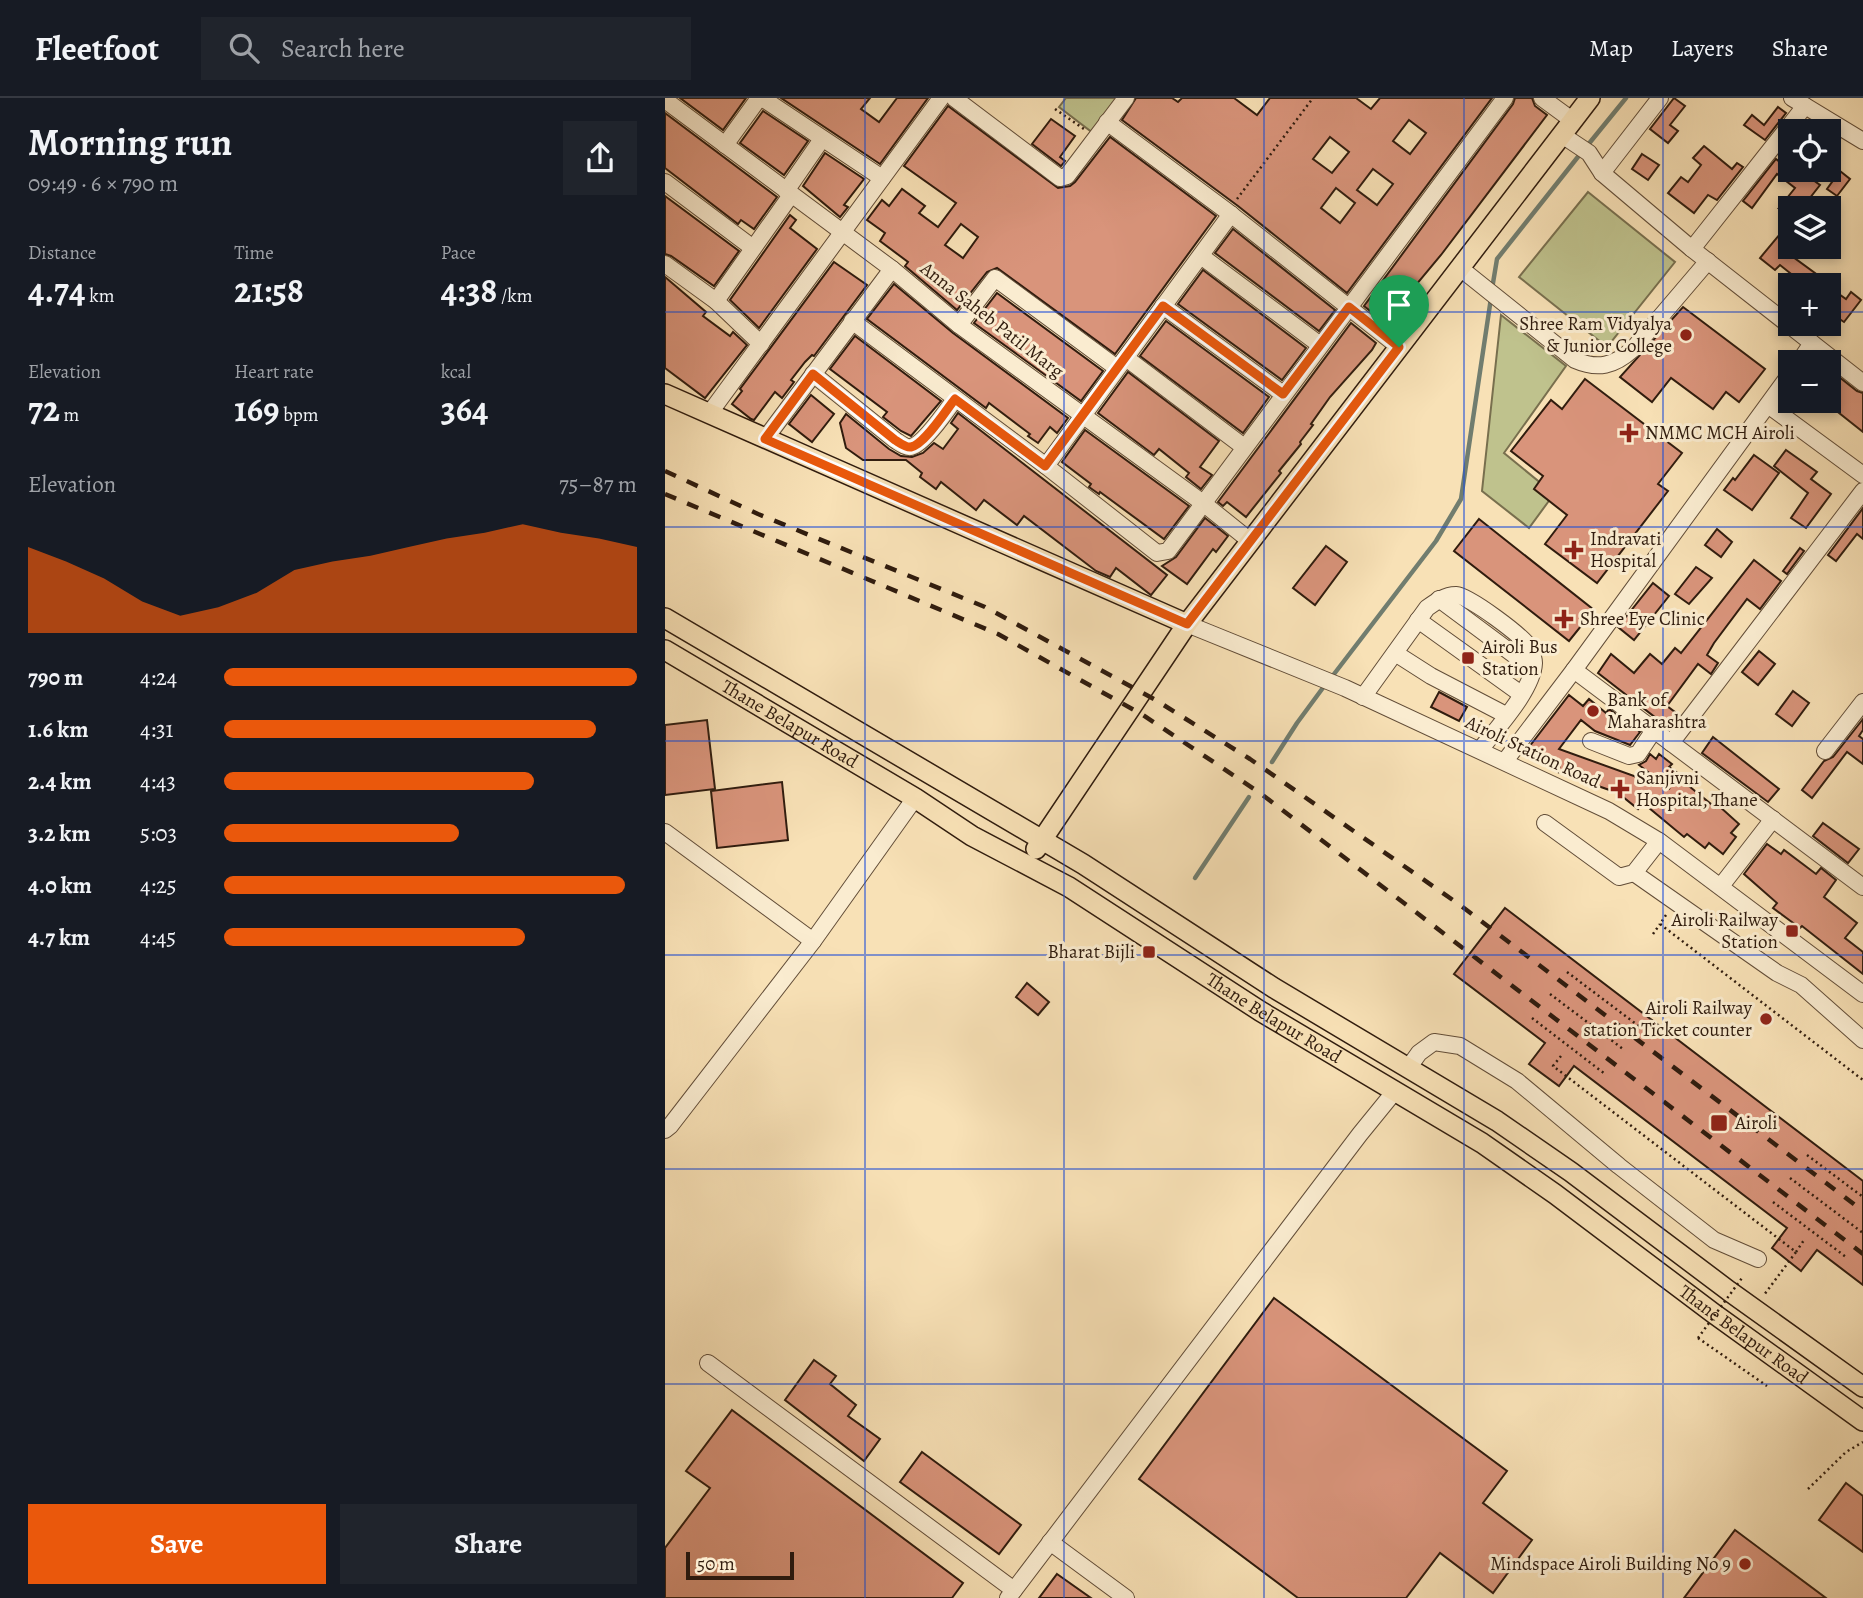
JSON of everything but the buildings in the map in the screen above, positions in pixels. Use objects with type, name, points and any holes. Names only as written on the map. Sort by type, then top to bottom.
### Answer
[{"type":"main road","points":[[1026,863],[1187,624],[1399,347],[1465,272],[1590,98]]},
{"type":"main road","points":[[665,394],[1187,624]]},
{"type":"main road","name":"Thane Belapur Road","points":[[665,618],[1083,864],[1274,988],[1497,1121],[1571,1172],[1729,1291],[1863,1387]]},
{"type":"main road","name":"Thane Belapur Road","points":[[665,650],[915,798],[972,836],[1069,887],[1260,1011],[1482,1143],[1863,1421]]},
{"type":"street","points":[[725,145],[760,98],[882,178]]},
{"type":"street","points":[[709,414],[941,98]]},
{"type":"street","points":[[954,98],[1061,178],[1067,176],[1126,98]]},
{"type":"street","points":[[852,321],[1157,553],[1168,551],[1505,98]]},
{"type":"street","points":[[1542,98],[1567,131],[1589,153],[1602,173],[1692,249],[1863,383]]},
{"type":"street","points":[[1602,173],[1660,98]]},
{"type":"street","name":"Anna Saheb Patil Marg","points":[[665,100],[892,269],[958,325],[1203,503],[1249,540]]},
{"type":"street","points":[[1692,249],[1798,102],[1863,141]]},
{"type":"street","points":[[1107,122],[1229,213],[1399,347]]},
{"type":"street","points":[[716,301],[754,248],[822,139]]},
{"type":"street","points":[[665,181],[754,248]]},
{"type":"street","points":[[1045,466],[1084,417],[1229,213]]},
{"type":"street","points":[[1201,256],[1320,345]]},
{"type":"street","points":[[1465,272],[1575,360],[1588,365],[1607,366],[1622,359],[1633,349],[1708,261]]},
{"type":"street","points":[[665,264],[716,301],[761,344]]},
{"type":"street","points":[[765,439],[892,269]]},
{"type":"street","points":[[958,325],[995,278],[1244,447]]},
{"type":"street","points":[[1163,306],[1283,394]]},
{"type":"street","points":[[1807,350],[1812,343]]},
{"type":"street","points":[[813,374],[895,440],[911,447],[922,440],[955,399]]},
{"type":"street","points":[[1505,761],[1778,391]]},
{"type":"street","points":[[1768,405],[1863,475]]},
{"type":"street","points":[[1671,743],[1863,491]]},
{"type":"street","points":[[1363,696],[1427,608],[1439,599],[1456,595],[1471,601],[1517,634],[1531,648],[1534,662],[1521,694],[1480,750]]},
{"type":"street","points":[[1418,620],[1521,694]]},
{"type":"street","name":"Airoli Station Road","points":[[1187,624],[1345,688],[1609,811],[1660,841],[1863,994]]},
{"type":"street","points":[[1395,653],[1431,676],[1506,715]]},
{"type":"street","points":[[1574,670],[1863,887]]},
{"type":"street","points":[[1825,751],[1863,702]]},
{"type":"street","points":[[1591,741],[1629,757],[1637,754],[1654,730]]},
{"type":"street","points":[[665,1130],[813,941],[915,798]]},
{"type":"street","points":[[1721,886],[1773,819]]},
{"type":"street","points":[[1545,823],[1619,877],[1634,873],[1660,841]]},
{"type":"street","points":[[665,832],[813,941]]},
{"type":"street","points":[[1634,873],[1777,973],[1801,985],[1863,1040]]},
{"type":"street","points":[[1409,1067],[1419,1053],[1434,1042],[1460,1046],[1517,1081],[1714,1240],[1758,1259]]},
{"type":"street","points":[[708,1363],[1011,1594],[1360,1133],[1395,1091]]},
{"type":"street","points":[[1050,1542],[1126,1598]]},
{"type":"path","points":[[1229,213],[1313,98]]},
{"type":"path","points":[[1055,109],[1095,138]]},
{"type":"path","points":[[1653,933],[1677,901]]},
{"type":"path","points":[[1660,924],[1863,1080]]},
{"type":"path","points":[[1567,972],[1640,1027]]},
{"type":"path","points":[[1550,994],[1623,1049]]},
{"type":"path","points":[[1532,1018],[1605,1073]]},
{"type":"path","points":[[1561,1056],[1553,1066],[1796,1252]]},
{"type":"path","points":[[1807,1155],[1863,1197]]},
{"type":"path","points":[[1790,1178],[1863,1233]]},
{"type":"path","points":[[1773,1202],[1846,1257]]},
{"type":"path","points":[[1765,1296],[1804,1240]]},
{"type":"path","points":[[1742,1278],[1698,1338],[1767,1386]]},
{"type":"path","points":[[1808,1489],[1846,1452],[1863,1442]]},
{"type":"green space","points":[[1066,98],[1119,98],[1093,133],[1059,107]]},
{"type":"green space","points":[[1588,192],[1675,262],[1607,347],[1519,277]]},
{"type":"green space","points":[[1501,315],[1566,366],[1504,453],[1554,494],[1529,528],[1482,491]]},
{"type":"waterway","points":[[1587,146],[1626,98]]},
{"type":"waterway","points":[[1492,289],[1497,259],[1581,153]]},
{"type":"waterway","points":[[1331,678],[1436,541],[1461,499],[1491,298]]},
{"type":"waterway","points":[[1272,762],[1325,685]]},
{"type":"waterway","points":[[1195,878],[1249,797]]},
{"type":"railway","points":[[665,471],[758,514],[985,607],[1154,699],[1250,759],[1460,905],[1863,1211]]},
{"type":"railway","points":[[665,494],[998,634],[1143,715],[1260,793],[1863,1254]]},
{"type":"place","name":"Shree Ram Vidyalya & Junior College","points":[[1686,335]]},
{"type":"place","name":"NMMC MCH Airoli","points":[[1629,433]]},
{"type":"place","name":"Indravati Hospital","points":[[1574,550]]},
{"type":"place","name":"Shree Eye Clinic","points":[[1564,619]]},
{"type":"place","name":"Airoli Bus Station","points":[[1468,658]]},
{"type":"place","name":"Bank of Maharashtra","points":[[1593,711]]},
{"type":"place","name":"Sanjivni Hospital, Thane","points":[[1620,789]]},
{"type":"place","name":"Airoli Railway Station","points":[[1792,931]]},
{"type":"place","name":"Bharat Bijli","points":[[1149,952]]},
{"type":"place","name":"Airoli Railway station Ticket counter","points":[[1766,1019]]},
{"type":"place","name":"Airoli","points":[[1719,1123]]},
{"type":"place","name":"Mindspace Airoli Building No 9","points":[[1745,1564]]},
{"type":"route","points":[[1163,306],[1283,394],[1349,307],[1399,347],[1187,624],[765,439],[813,374],[906,446],[911,447],[922,440],[955,399],[1045,466],[1084,417],[1163,306]]}]
